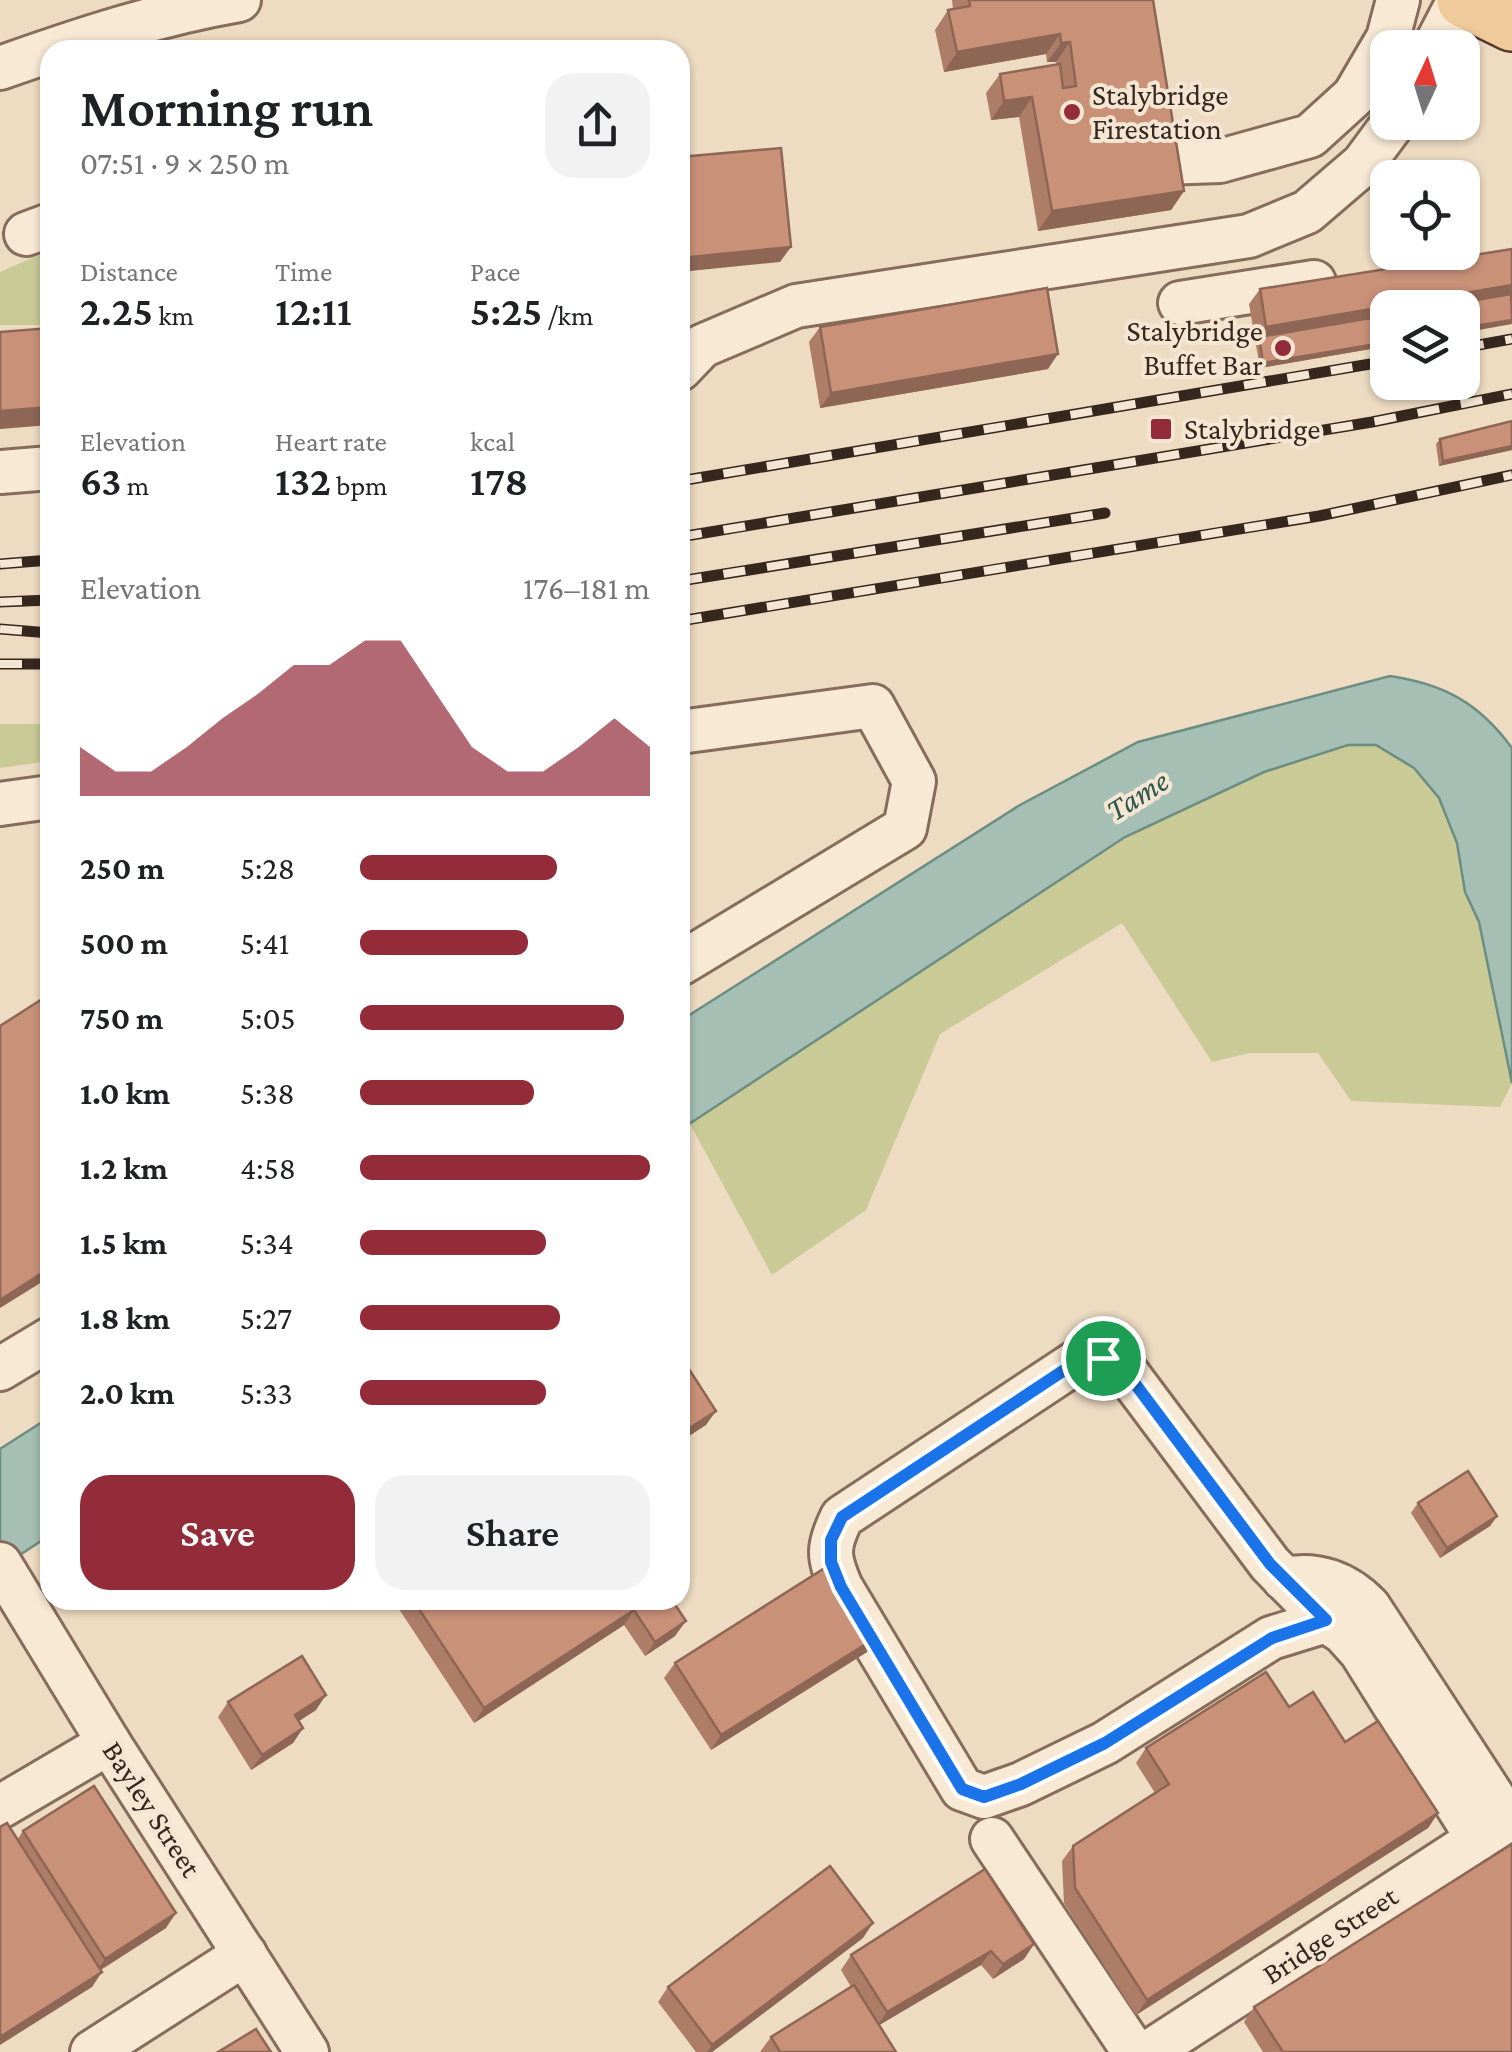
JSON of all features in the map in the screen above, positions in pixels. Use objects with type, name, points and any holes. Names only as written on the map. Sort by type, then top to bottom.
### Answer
[{"type":"main road","points":[[1462,0],[1512,23]]},
{"type":"street","points":[[123,39],[182,10],[239,0]]},
{"type":"street","points":[[1163,163],[1220,161],[1310,136],[1354,96],[1388,38],[1398,0]]},
{"type":"street","points":[[1444,30],[1462,0]]},
{"type":"street","points":[[0,68],[40,59]]},
{"type":"street","points":[[690,359],[702,346],[796,306],[1249,236],[1307,212],[1363,164],[1381,140]]},
{"type":"street","points":[[1180,302],[1356,276]]},
{"type":"street","points":[[0,472],[40,469]]},
{"type":"street","points":[[690,731],[873,706],[914,780],[905,828],[690,958]]},
{"type":"street","points":[[0,804],[40,798]]},
{"type":"street","points":[[0,1369],[40,1345]]},
{"type":"street","points":[[1326,1620],[1272,1638],[1105,1743],[1021,1784],[984,1797],[962,1789],[841,1587],[831,1562],[831,1540],[842,1517],[1078,1361],[1103,1358],[1121,1365],[1270,1564],[1326,1620],[1344,1632],[1499,1826]]},
{"type":"street","name":"Bayley Street","points":[[3,1569],[109,1744],[308,2052]]},
{"type":"street","points":[[1284,1578],[1303,1575],[1332,1582],[1352,1590],[1369,1607],[1499,1826]]},
{"type":"street","points":[[0,1807],[109,1744]]},
{"type":"street","name":"Bridge Street","points":[[1149,2052],[1499,1826]]},
{"type":"street","points":[[992,1839],[1134,2052]]},
{"type":"street","points":[[92,2052],[245,1954]]},
{"type":"green space","points":[[40,254],[40,325],[0,325],[0,272]]},
{"type":"green space","points":[[0,724],[40,724],[40,762],[0,768]]},
{"type":"green space","points":[[1347,745],[1376,745],[1414,768],[1439,798],[1457,843],[1465,892],[1479,922],[1489,966],[1512,1083],[1500,1107],[1351,1101],[1318,1053],[1249,1053],[1212,1062],[1122,923],[940,1034],[866,1210],[772,1275],[690,1124],[1125,837],[1264,772]]},
{"type":"water","name":"Tame","points":[[1390,676],[1444,690],[1487,719],[1512,748],[1512,1083],[1479,922],[1465,892],[1457,843],[1439,798],[1414,768],[1376,745],[1348,745],[1264,772],[1125,837],[690,1123],[690,1015],[1020,805],[1138,742]]},
{"type":"water","points":[[40,1423],[40,1542],[0,1568],[0,1449]]},
{"type":"building","name":"Stalybridge Firestation","points":[[969,0],[1153,0],[1184,191],[1052,211],[1032,97],[1004,101],[1000,74],[1060,64],[1063,88],[1076,86],[1070,42],[1061,43],[1060,34],[957,52],[948,10],[970,6]]},
{"type":"building","points":[[781,148],[791,247],[690,257],[690,156]]},
{"type":"building","points":[[1512,249],[1512,285],[1480,290],[1370,290],[1370,309],[1266,327],[1260,289],[1380,270],[1480,270],[1480,254]]},
{"type":"building","points":[[1047,288],[1058,354],[831,393],[820,327]]},
{"type":"building","points":[[1511,294],[1512,320],[1480,325],[1480,299]]},
{"type":"building","points":[[1370,318],[1370,345],[1263,363],[1259,337]]},
{"type":"building","points":[[40,329],[40,408],[0,411],[0,332]]},
{"type":"building","points":[[1512,421],[1512,446],[1443,461],[1440,439]]},
{"type":"building","points":[[40,1000],[40,1274],[0,1300],[0,1026]]},
{"type":"building","points":[[690,1371],[716,1411],[690,1428]]},
{"type":"building","points":[[1468,1471],[1497,1516],[1447,1548],[1418,1503]]},
{"type":"building","points":[[831,1564],[877,1637],[721,1735],[675,1663]]},
{"type":"building","points":[[420,1610],[634,1610],[484,1708]]},
{"type":"building","points":[[634,1610],[679,1610],[686,1621],[655,1642]]},
{"type":"building","points":[[302,1656],[326,1695],[295,1715],[303,1728],[262,1755],[228,1702]]},
{"type":"building","points":[[1266,1672],[1289,1707],[1313,1692],[1345,1742],[1378,1721],[1438,1813],[1147,2000],[1075,1888],[1073,1846],[1169,1784],[1146,1748]]},
{"type":"building","points":[[94,1786],[176,1913],[105,1959],[23,1831]]},
{"type":"building","points":[[7,1823],[102,1972],[0,2037],[0,1827]]},
{"type":"building","points":[[1512,1844],[1512,2052],[1283,2052],[1254,2007]]},
{"type":"building","points":[[830,1866],[873,1923],[712,2045],[668,1987]]},
{"type":"building","points":[[985,1869],[1034,1944],[1003,1964],[991,1951],[887,2012],[851,1955]]},
{"type":"building","points":[[854,1985],[896,2052],[780,2052],[771,2037]]},
{"type":"building","points":[[256,2029],[271,2052],[218,2052]]},
{"type":"railway","points":[[1480,345],[1512,339]]},
{"type":"railway","points":[[690,479],[1370,364]]},
{"type":"railway","points":[[690,535],[1372,422],[1512,394]]},
{"type":"railway","points":[[690,619],[1319,516],[1512,475]]},
{"type":"railway","points":[[690,579],[1105,513]]},
{"type":"railway","points":[[0,564],[40,561]]},
{"type":"railway","points":[[0,602],[40,600]]},
{"type":"railway","points":[[0,629],[40,632]]},
{"type":"railway","points":[[0,664],[40,664]]},
{"type":"place","name":"Stalybridge Firestation","points":[[1072,112]]},
{"type":"place","name":"Stalybridge Buffet Bar","points":[[1283,348]]},
{"type":"place","name":"Stalybridge","points":[[1161,429]]},
{"type":"route","points":[[1103,1358],[1121,1365],[1270,1564],[1326,1620],[1272,1638],[1105,1743],[1021,1784],[984,1797],[962,1789],[841,1587],[831,1562],[831,1540],[842,1517],[1078,1361],[1103,1358]]}]
